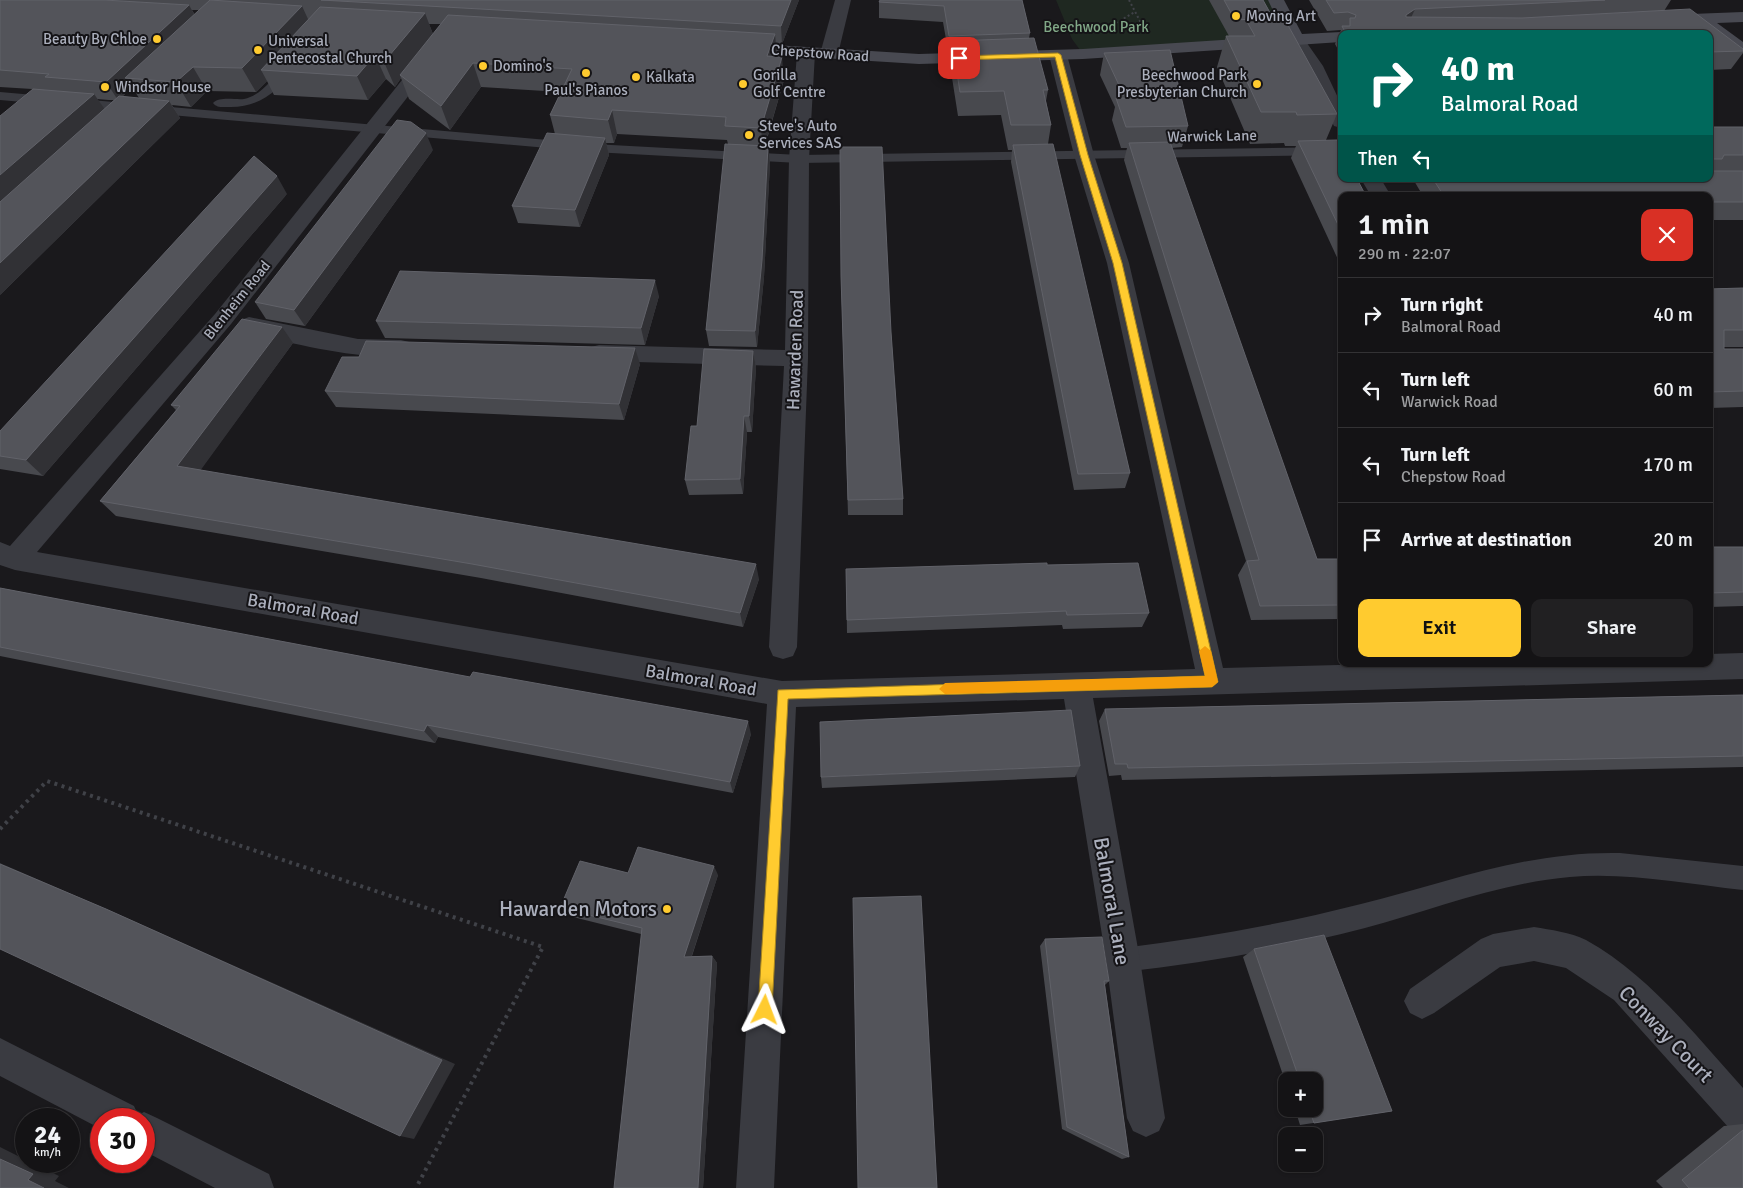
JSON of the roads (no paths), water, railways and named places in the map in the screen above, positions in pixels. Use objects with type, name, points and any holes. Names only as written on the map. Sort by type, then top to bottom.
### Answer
[{"type":"main road","points":[[1276,0],[1296,40]]},
{"type":"main road","points":[[1644,21],[1743,16]]},
{"type":"main road","points":[[1700,18],[1735,45],[1743,48]]},
{"type":"main road","name":"Chepstow Road","points":[[723,47],[920,59],[1058,55],[1338,37]]},
{"type":"street","points":[[829,54],[842,0]]},
{"type":"street","name":"Blenheim Road","points":[[7,556],[223,319],[443,40]]},
{"type":"street","points":[[1296,40],[1314,66],[1338,116]]},
{"type":"street","name":"Hawarden Road","points":[[784,647],[796,358],[799,159],[806,53]]},
{"type":"street","points":[[1058,55],[1084,155],[1118,263],[1212,682]]},
{"type":"street","points":[[103,126],[133,98]]},
{"type":"street","points":[[223,319],[358,347],[417,348]]},
{"type":"street","points":[[577,352],[796,358]]},
{"type":"street","name":"Balmoral Road","points":[[7,556],[782,694],[1076,684],[1212,682],[1625,667]]},
{"type":"street","name":"Balmoral Road","points":[[1713,666],[1743,666]]},
{"type":"street","name":"Balmoral Lane","points":[[1076,684],[1123,960],[1146,1118]]},
{"type":"street","points":[[755,1188],[782,694]]},
{"type":"street","name":"Conway Court","points":[[1422,1001],[1493,951],[1534,944],[1573,952],[1626,988],[1673,1036],[1743,1116]]},
{"type":"street","points":[[0,1056],[100,1108]]},
{"type":"street","points":[[155,1136],[255,1188]]},
{"type":"lane","points":[[0,96],[133,98],[249,103],[265,94],[296,60]]},
{"type":"lane","name":"Warwick Lane","points":[[133,98],[373,130],[593,148],[799,159],[1338,151]]},
{"type":"lane","points":[[1123,960],[1212,949],[1300,930],[1363,916],[1470,886],[1548,868],[1588,865],[1627,867],[1743,878]]},
{"type":"place","name":"Moving Art","points":[[1236,16]]},
{"type":"place","name":"Beauty By Chloe","points":[[157,39]]},
{"type":"place","name":"Universal Pentecostal Church","points":[[258,50]]},
{"type":"place","name":"Domino's","points":[[483,66]]},
{"type":"place","name":"Paul's Pianos","points":[[586,73]]},
{"type":"place","name":"Kalkata","points":[[636,77]]},
{"type":"place","name":"Gorilla Golf Centre","points":[[743,84]]},
{"type":"place","name":"Beechwood Park Presbyterian Church","points":[[1257,84]]},
{"type":"place","name":"Windsor House","points":[[105,87]]},
{"type":"place","name":"Steve's Auto Services SAS","points":[[749,135]]},
{"type":"place","name":"Hawarden Motors","points":[[667,909]]},
{"type":"park label","name":"Beechwood Park","points":[[1096,27]]}]
